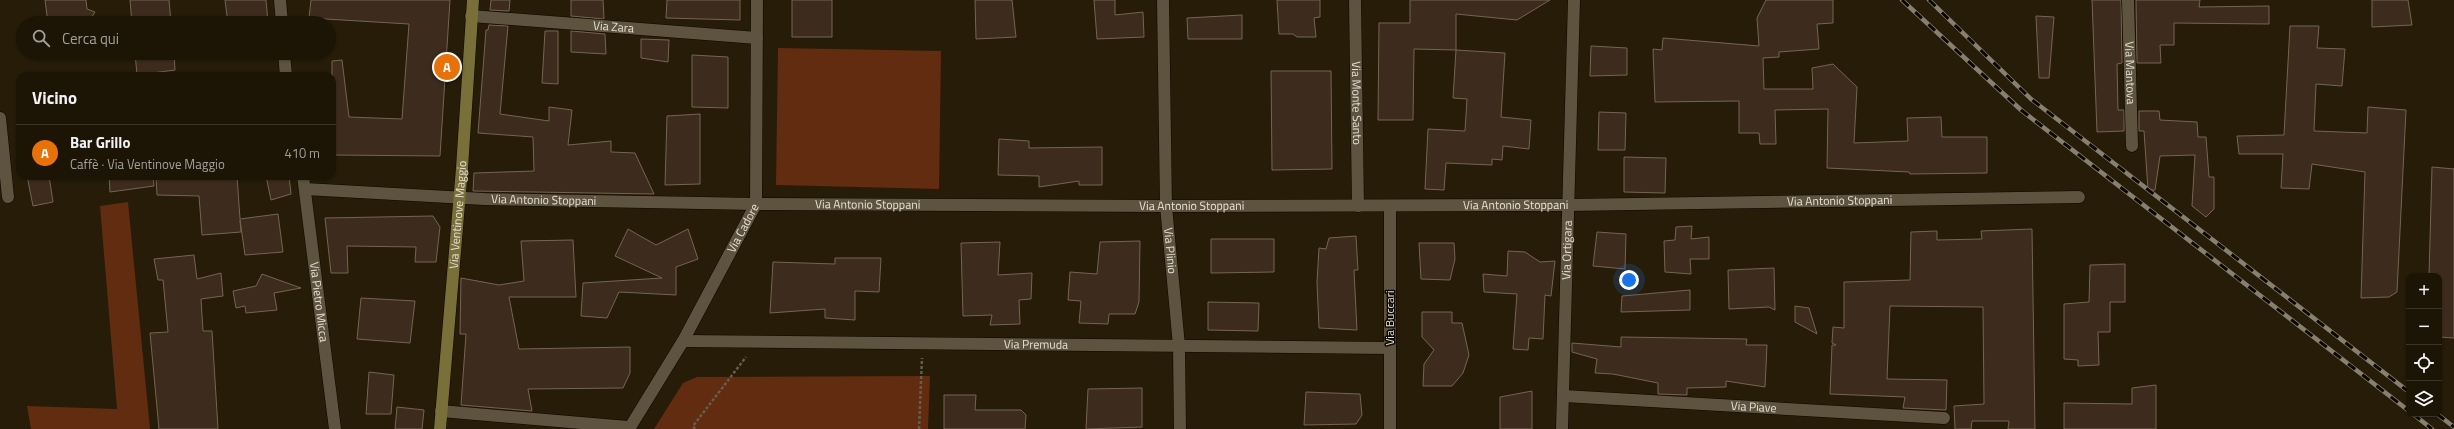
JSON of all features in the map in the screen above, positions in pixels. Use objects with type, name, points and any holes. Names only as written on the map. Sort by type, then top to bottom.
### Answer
[{"type":"street","points":[[280,0],[281,16]]},
{"type":"street","name":"Via Ventinove Maggio","points":[[440,429],[460,198],[473,0]]},
{"type":"street","name":"Via Cadore","points":[[628,428],[683,341],[756,204],[758,0]]},
{"type":"street","name":"Via Plinio","points":[[1163,0],[1166,206],[1178,346],[1180,429]]},
{"type":"street","name":"Via Monte Santo","points":[[1355,0],[1358,206]]},
{"type":"street","name":"Via Ortigara","points":[[1562,429],[1574,0]]},
{"type":"street","name":"Via Mantova","points":[[2128,0],[2132,146]]},
{"type":"street","name":"Via Zara","points":[[471,16],[757,38]]},
{"type":"street","points":[[285,60],[286,72]]},
{"type":"street","points":[[0,118],[8,197]]},
{"type":"street","name":"Via Pietro Micca","points":[[304,180],[335,429]]},
{"type":"street","name":"Via Antonio Stoppani","points":[[305,189],[460,198],[756,204],[1166,206],[1390,207],[2079,197]]},
{"type":"street","name":"Via Buccari","points":[[1390,207],[1390,429]]},
{"type":"street","name":"Via Premuda","points":[[683,341],[1390,348]]},
{"type":"street","name":"Via Piave","points":[[1564,396],[1944,418]]},
{"type":"street","points":[[441,411],[628,428]]},
{"type":"path","points":[[695,429],[693,426],[757,342]]},
{"type":"path","points":[[919,429],[923,343]]},
{"type":"shaded area","points":[[778,48],[941,51],[939,189],[776,185]]},
{"type":"shaded area","points":[[128,202],[150,429],[31,429],[27,406],[117,409],[100,206]]},
{"type":"shaded area","points":[[930,376],[928,429],[654,429],[683,383],[697,377]]},
{"type":"building","points":[[45,0],[86,0],[87,9],[95,12],[92,16],[47,16]]},
{"type":"building","points":[[130,0],[169,0],[170,16],[131,16]]},
{"type":"building","points":[[225,0],[266,0],[267,16],[227,16]]},
{"type":"building","points":[[311,0],[450,0],[440,156],[336,155],[336,72],[332,72],[332,61],[342,60],[349,117],[402,119],[409,24],[336,20],[336,16],[309,16]]},
{"type":"building","points":[[491,0],[510,0],[509,11],[490,10]]},
{"type":"building","points":[[571,0],[603,0],[604,19],[571,16]]},
{"type":"building","points":[[667,0],[740,0],[740,20],[666,18]]},
{"type":"building","points":[[792,0],[832,0],[832,37],[792,37]]},
{"type":"building","points":[[975,0],[1012,0],[1016,37],[976,39]]},
{"type":"building","points":[[1094,0],[1115,0],[1115,15],[1143,12],[1144,37],[1097,39]]},
{"type":"building","points":[[1277,0],[1320,0],[1320,17],[1314,18],[1316,37],[1297,37],[1293,34],[1279,34]]},
{"type":"building","points":[[1410,0],[1550,0],[1517,20],[1456,14],[1456,50],[1414,49],[1413,120],[1378,120],[1379,23],[1410,23]]},
{"type":"building","points":[[1766,0],[1833,0],[1833,23],[1817,24],[1819,49],[1779,52],[1779,57],[1763,58],[1764,89],[1813,89],[1812,68],[1833,64],[1857,87],[1854,143],[1908,141],[1907,118],[1941,117],[1942,137],[1987,137],[1987,173],[1910,174],[1909,172],[1827,168],[1828,109],[1775,110],[1776,144],[1760,144],[1759,133],[1739,133],[1739,101],[1655,102],[1653,49],[1662,50],[1663,38],[1759,46],[1757,18]]},
{"type":"building","points":[[2092,0],[2121,0],[2122,63],[2117,64],[2118,110],[2124,110],[2124,131],[2097,132]]},
{"type":"building","points":[[2136,0],[2200,0],[2199,7],[2269,6],[2269,24],[2174,23],[2174,45],[2160,45],[2161,63],[2137,63]]},
{"type":"building","points":[[2372,0],[2408,0],[2412,25],[2372,27]]},
{"type":"building","points":[[1242,15],[1242,39],[1188,39],[1187,18]]},
{"type":"building","points":[[2036,16],[2054,17],[2049,78],[2039,78]]},
{"type":"building","points":[[489,25],[508,26],[500,114],[549,121],[549,107],[572,110],[568,145],[611,141],[611,152],[635,153],[654,194],[473,191],[474,173],[534,171],[533,137],[478,133],[486,30],[488,30]]},
{"type":"building","points":[[2290,26],[2319,26],[2317,48],[2345,49],[2342,86],[2316,84],[2314,131],[2367,133],[2368,107],[2406,110],[2397,292],[2389,297],[2361,298],[2365,172],[2312,164],[2309,189],[2281,188],[2283,154],[2239,154],[2237,136],[2284,135]]},
{"type":"building","points":[[545,31],[558,31],[558,84],[542,83]]},
{"type":"building","points":[[571,31],[605,34],[606,54],[571,52]]},
{"type":"building","points":[[641,39],[669,40],[668,62],[641,58]]},
{"type":"building","points":[[1591,46],[1627,48],[1627,75],[1590,76]]},
{"type":"building","points":[[1456,50],[1505,53],[1501,117],[1531,120],[1529,149],[1503,146],[1502,160],[1492,159],[1492,165],[1446,163],[1444,190],[1425,189],[1428,129],[1465,131],[1467,99],[1453,98]]},
{"type":"building","points":[[692,55],[728,57],[728,108],[692,107]]},
{"type":"building","points":[[136,60],[174,60],[175,70],[160,72],[137,72]]},
{"type":"building","points":[[1271,71],[1331,71],[1332,169],[1272,170]]},
{"type":"building","points":[[2139,111],[2159,111],[2160,120],[2197,122],[2198,137],[2206,137],[2209,177],[2214,177],[2214,209],[2206,217],[2192,206],[2195,155],[2160,156],[2155,190],[2148,190],[2144,131],[2139,131]]},
{"type":"building","points":[[1599,112],[1626,113],[1625,150],[1598,150]]},
{"type":"building","points":[[700,114],[700,184],[665,185],[667,116]]},
{"type":"building","points":[[999,139],[1029,141],[1029,148],[1102,147],[1102,185],[1079,185],[1079,181],[1039,187],[1039,176],[998,175]]},
{"type":"building","points":[[1624,157],[1666,158],[1665,193],[1624,192]]},
{"type":"building","points":[[2432,167],[2454,169],[2454,338],[2442,337],[2442,273],[2429,273]]},
{"type":"building","points":[[28,180],[50,180],[53,202],[33,206]]},
{"type":"building","points":[[109,180],[153,180],[154,186],[110,192]]},
{"type":"building","points":[[156,180],[237,180],[240,219],[278,214],[283,252],[245,255],[240,220],[241,232],[202,235],[199,196],[157,195]]},
{"type":"building","points":[[267,180],[289,180],[291,194],[271,200]]},
{"type":"building","points":[[433,216],[440,227],[436,262],[415,262],[416,247],[347,246],[348,273],[331,273],[325,218]]},
{"type":"building","points":[[1692,226],[1691,239],[1709,237],[1709,259],[1690,259],[1691,274],[1665,272],[1664,241],[1675,240],[1676,227]]},
{"type":"building","points":[[628,229],[656,245],[688,229],[698,259],[676,267],[676,295],[619,292],[607,318],[581,316],[583,283],[662,278],[615,256]]},
{"type":"building","points":[[2032,229],[2035,429],[2008,429],[2009,421],[1972,421],[1971,429],[1955,429],[1954,406],[1984,404],[1983,307],[1890,306],[1887,379],[1947,380],[1946,410],[1903,408],[1905,397],[1830,394],[1832,345],[1836,345],[1832,343],[1833,327],[1844,328],[1844,282],[1910,280],[1911,232],[1937,231],[1937,240],[1982,239],[1981,231]]},
{"type":"building","points":[[1597,232],[1626,234],[1625,269],[1593,266]]},
{"type":"building","points":[[1356,236],[1358,270],[1354,270],[1357,330],[1319,328],[1317,282],[1319,248],[1326,249],[1329,238]]},
{"type":"building","points":[[1211,239],[1274,239],[1274,272],[1211,273]]},
{"type":"building","points":[[573,240],[576,297],[509,297],[519,349],[630,347],[630,373],[623,388],[528,389],[532,411],[461,405],[466,334],[460,334],[461,278],[499,285],[524,281],[521,241]]},
{"type":"building","points":[[1140,241],[1139,302],[1135,314],[1109,314],[1108,324],[1079,323],[1081,301],[1068,300],[1070,272],[1097,274],[1100,242]]},
{"type":"building","points":[[1000,242],[998,275],[1032,273],[1031,299],[1019,300],[1020,324],[990,325],[992,315],[963,316],[961,243]]},
{"type":"building","points":[[1419,243],[1454,243],[1455,259],[1450,280],[1421,279]]},
{"type":"building","points":[[1508,251],[1525,252],[1540,262],[1555,261],[1551,296],[1545,295],[1543,339],[1529,338],[1528,350],[1513,349],[1517,294],[1484,292],[1483,274],[1507,276]]},
{"type":"building","points":[[194,255],[197,279],[221,273],[223,296],[201,299],[203,331],[212,331],[218,429],[159,429],[150,333],[168,332],[163,280],[158,280],[154,259]]},
{"type":"building","points":[[835,258],[881,258],[879,292],[855,291],[855,320],[825,318],[825,309],[770,313],[773,262],[835,264]]},
{"type":"building","points":[[2125,264],[2125,302],[2110,302],[2110,332],[2098,332],[2099,365],[2078,366],[2078,360],[2064,359],[2064,304],[2089,302],[2090,265]]},
{"type":"building","points":[[1774,268],[1775,310],[1769,307],[1729,309],[1728,270]]},
{"type":"building","points":[[262,274],[301,288],[274,293],[277,310],[246,313],[245,306],[236,308],[233,291],[256,286]]},
{"type":"building","points":[[1690,290],[1690,310],[1621,312],[1622,296]]},
{"type":"building","points":[[361,298],[415,301],[410,343],[357,339]]},
{"type":"building","points":[[1208,302],[1259,303],[1258,331],[1208,330]]},
{"type":"building","points":[[1795,306],[1809,308],[1817,334],[1795,322]]},
{"type":"building","points":[[1422,312],[1452,312],[1452,323],[1462,323],[1469,355],[1463,373],[1452,386],[1423,386],[1424,364],[1434,350],[1422,337]]},
{"type":"building","points":[[1621,337],[1747,339],[1746,345],[1767,345],[1765,387],[1726,381],[1726,387],[1687,388],[1687,395],[1658,394],[1658,383],[1613,374],[1595,373],[1597,359],[1572,352],[1572,343],[1621,347]]},
{"type":"building","points":[[369,372],[394,375],[391,414],[366,414]]},
{"type":"building","points":[[2156,385],[2156,429],[2064,429],[2064,403],[2132,404],[2132,388]]},
{"type":"building","points":[[1142,388],[1142,427],[1086,429],[1088,389]]},
{"type":"building","points":[[1532,391],[1532,429],[1500,429],[1500,397]]},
{"type":"building","points":[[1306,392],[1360,394],[1362,415],[1356,424],[1304,425]]},
{"type":"building","points":[[944,395],[976,395],[975,410],[1021,410],[1026,415],[1025,429],[944,429]]},
{"type":"building","points":[[397,407],[424,410],[422,429],[395,429]]},
{"type":"railway","points":[[1902,0],[2021,110],[2406,409]]},
{"type":"railway","points":[[1929,0],[2031,99],[2406,390]]},
{"type":"railway","points":[[2417,417],[2432,429]]},
{"type":"railway","points":[[2441,417],[2454,427]]},
{"type":"place","name":"Bar Grillo","points":[[447,67]]}]
